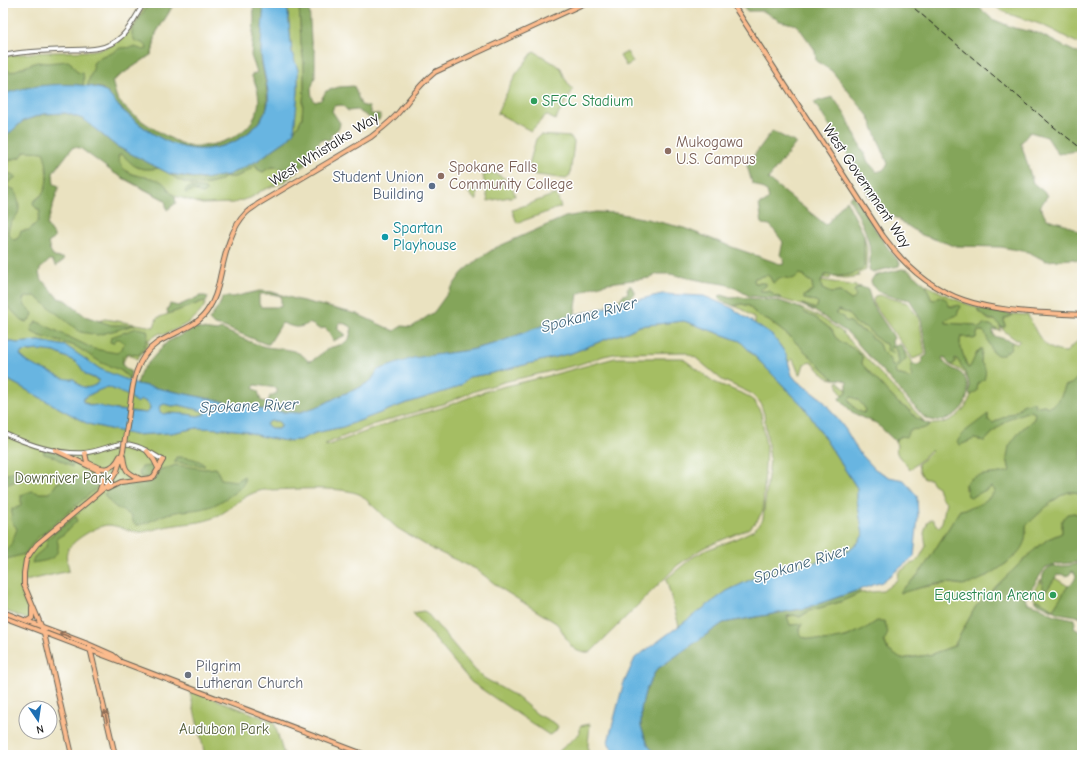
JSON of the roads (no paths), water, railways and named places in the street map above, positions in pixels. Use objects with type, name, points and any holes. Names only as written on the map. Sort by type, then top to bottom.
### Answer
[{"type":"main road","name":"West Whistalks Way","points":[[123,450],[137,367],[156,344],[196,323],[208,310],[216,293],[235,229],[246,213],[258,204],[371,137],[388,124],[400,112],[423,82],[435,72],[585,3]]},
{"type":"main road","name":"West Government Way","points":[[732,3],[883,236],[896,254],[908,266],[932,285],[953,296],[972,303],[994,309],[1082,315]]},
{"type":"main road","points":[[55,450],[97,470],[102,476],[102,486],[96,496]]},
{"type":"main road","points":[[83,453],[87,462],[106,469],[113,466],[117,462],[123,450]]},
{"type":"main road","points":[[123,450],[124,465],[126,470],[129,474],[142,480]]},
{"type":"main road","points":[[72,755],[44,633],[26,590],[24,579],[25,566],[30,552],[37,544],[106,488],[115,475],[123,450]]},
{"type":"main road","points":[[147,451],[158,468]]},
{"type":"main road","points":[[83,453],[83,460],[86,464]]},
{"type":"main road","points":[[96,496],[118,483],[153,477],[163,460]]},
{"type":"main road","points":[[26,621],[32,618],[32,605]]},
{"type":"main road","points":[[3,612],[88,644],[113,655],[119,660]]},
{"type":"main road","points":[[3,617],[366,755]]},
{"type":"main road","points":[[88,644],[115,755]]},
{"type":"street","points":[[3,56],[59,50],[87,50],[103,47],[121,37],[130,26],[144,3]]},
{"type":"street","points":[[3,433],[24,442],[55,450],[83,453],[118,444],[124,444],[135,446],[163,460]]},
{"type":"water","points":[[264,3],[287,3],[292,53],[298,70],[298,92],[294,131],[288,139],[257,161],[228,175],[203,179],[170,174],[116,146],[83,119],[66,113],[43,114],[23,121],[3,139],[3,95],[25,88],[65,84],[103,90],[132,119],[158,137],[171,143],[199,149],[215,148],[237,140],[257,125],[267,108],[268,89],[261,54]]},
{"type":"water","name":"Spokane River","points":[[662,294],[704,296],[732,308],[773,336],[786,354],[792,375],[797,381],[822,399],[846,430],[859,452],[875,469],[889,477],[904,480],[917,496],[918,517],[914,557],[882,582],[806,608],[723,623],[656,670],[645,692],[641,709],[641,727],[648,745],[655,755],[615,755],[608,742],[623,685],[635,658],[727,591],[754,578],[810,563],[829,560],[850,550],[857,544],[863,535],[857,500],[857,488],[805,408],[740,341],[684,321],[639,326],[572,353],[488,374],[469,377],[461,385],[453,389],[404,404],[343,427],[315,433],[300,440],[286,441],[264,437],[244,431],[225,429],[197,428],[171,433],[135,435],[88,424],[3,377],[3,335],[8,341],[17,343],[39,341],[66,346],[100,369],[137,384],[269,411],[298,413],[322,405],[357,389],[371,381],[378,370],[413,358],[470,350],[497,343],[565,317]],"holes":[[[38,350],[55,352],[76,362],[86,375],[100,381],[93,386],[86,388],[83,387],[74,379],[61,377],[31,364],[20,355],[22,352]],[[108,387],[129,396],[137,403],[141,400],[145,401],[149,404],[150,410],[146,413],[116,410],[95,405],[92,406],[84,403],[82,400],[91,394]],[[164,404],[172,406],[179,405],[203,411],[205,414],[198,416],[186,414],[164,414],[160,412],[159,407]],[[271,421],[278,421],[282,426],[278,429],[273,429],[266,425]]]},
{"type":"railway","points":[[908,3],[1082,149]]},
{"type":"place","name":"SFCC Stadium","points":[[534,101]]},
{"type":"place","name":"Mukogawa U.S. Campus","points":[[668,151]]},
{"type":"place","name":"Spokane Falls Community College","points":[[441,176]]},
{"type":"place","name":"Student Union Building","points":[[432,186]]},
{"type":"place","name":"Spartan Playhouse","points":[[385,237]]},
{"type":"place","name":"Equestrian Arena","points":[[1053,595]]},
{"type":"place","name":"Pilgrim Lutheran Church","points":[[188,675]]},
{"type":"park label","name":"Downriver Park","points":[[63,478]]},
{"type":"park label","name":"Audubon Park","points":[[224,729]]}]
